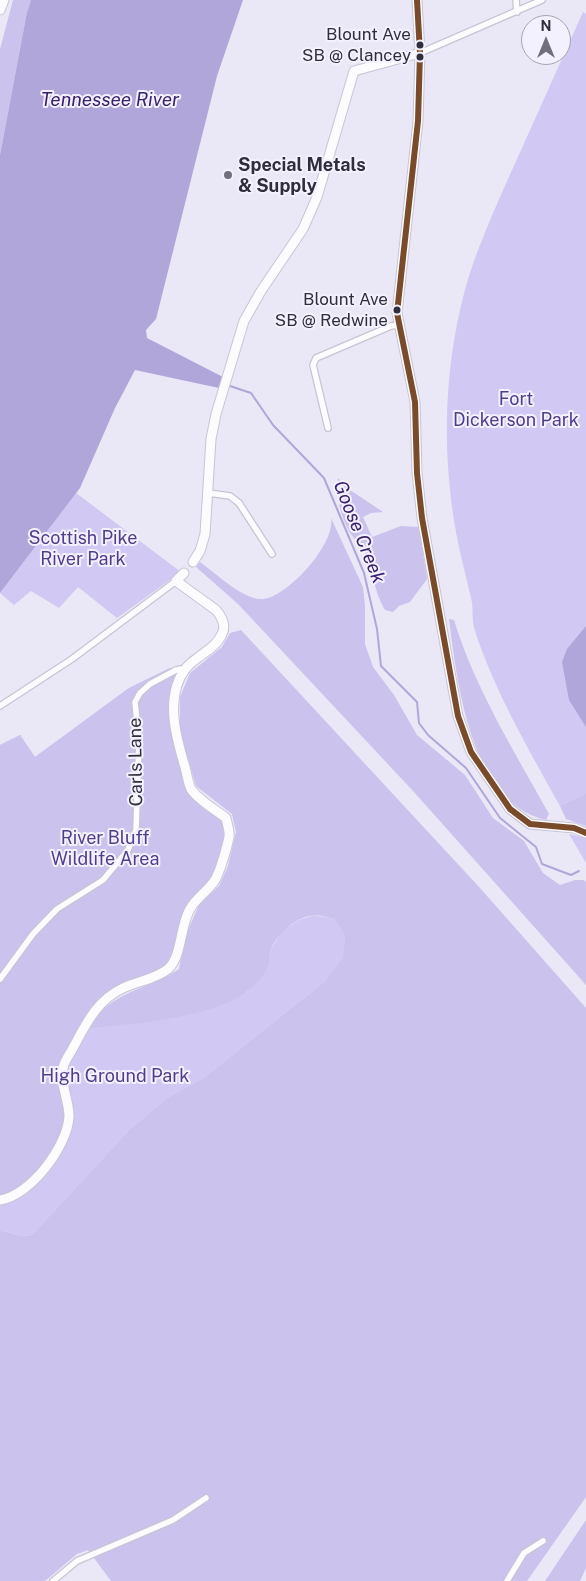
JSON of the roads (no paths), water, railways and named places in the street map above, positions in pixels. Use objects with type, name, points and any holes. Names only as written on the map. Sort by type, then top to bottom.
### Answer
[{"type":"street","points":[[0,10],[4,0]]},
{"type":"street","points":[[418,0],[420,53],[418,121],[397,301],[398,325],[415,402],[417,473],[422,518],[462,734],[481,769],[510,809],[530,824],[574,828],[586,833]]},
{"type":"street","points":[[516,0],[517,12]]},
{"type":"street","points":[[193,562],[203,543],[209,493],[211,439],[216,414],[244,321],[261,291],[303,229],[317,197],[354,71],[420,53],[542,0]]},
{"type":"street","points":[[328,428],[313,365],[316,358],[391,326],[398,325]]},
{"type":"street","points":[[209,493],[230,496],[239,503],[272,554]]},
{"type":"street","points":[[0,706],[72,659],[184,573]]},
{"type":"street","points":[[0,1200],[19,1192],[40,1175],[56,1151],[68,1123],[69,1114],[63,1089],[63,1066],[89,1017],[106,1000],[122,988],[160,974],[170,968],[177,955],[179,938],[190,909],[215,880],[229,837],[226,818],[191,790],[174,731],[174,698],[186,668],[218,640],[223,633],[223,621],[211,606],[176,581]]},
{"type":"street","name":"Carls Lane","points":[[0,980],[33,934],[58,909],[103,880],[128,850],[136,830],[139,740],[135,702],[140,693],[150,684],[176,670],[186,668]]},
{"type":"street","points":[[53,1581],[77,1561],[173,1520],[206,1498]]},
{"type":"street","points":[[507,1581],[524,1553],[543,1541]]},
{"type":"water","name":"Tennessee River","points":[[31,0],[243,0],[217,76],[156,319],[146,330],[147,338],[223,377],[219,388],[135,370],[115,408],[80,488],[0,593],[0,155],[27,12]]},
{"type":"water","points":[[586,626],[586,727],[569,700],[562,662],[567,649]]},
{"type":"waterway","name":"Goose Creek","points":[[230,386],[251,393],[273,425],[324,478],[364,573],[377,629],[381,666],[417,702],[419,723],[428,735],[466,768],[500,818],[536,847],[542,864],[571,875],[579,871]]},
{"type":"place","name":"Blount Ave SB @ Clancey","points":[[420,45]]},
{"type":"place","name":"Special Metals & Supply","points":[[228,175]]},
{"type":"place","name":"Blount Ave SB @ Redwine","points":[[397,310]]},
{"type":"park label","name":"Fort Dickerson Park","points":[[516,409]]},
{"type":"park label","name":"Scottish Pike River Park","points":[[83,548]]},
{"type":"park label","name":"River Bluff Wildlife Area","points":[[105,848]]},
{"type":"park label","name":"High Ground Park","points":[[115,1076]]}]
